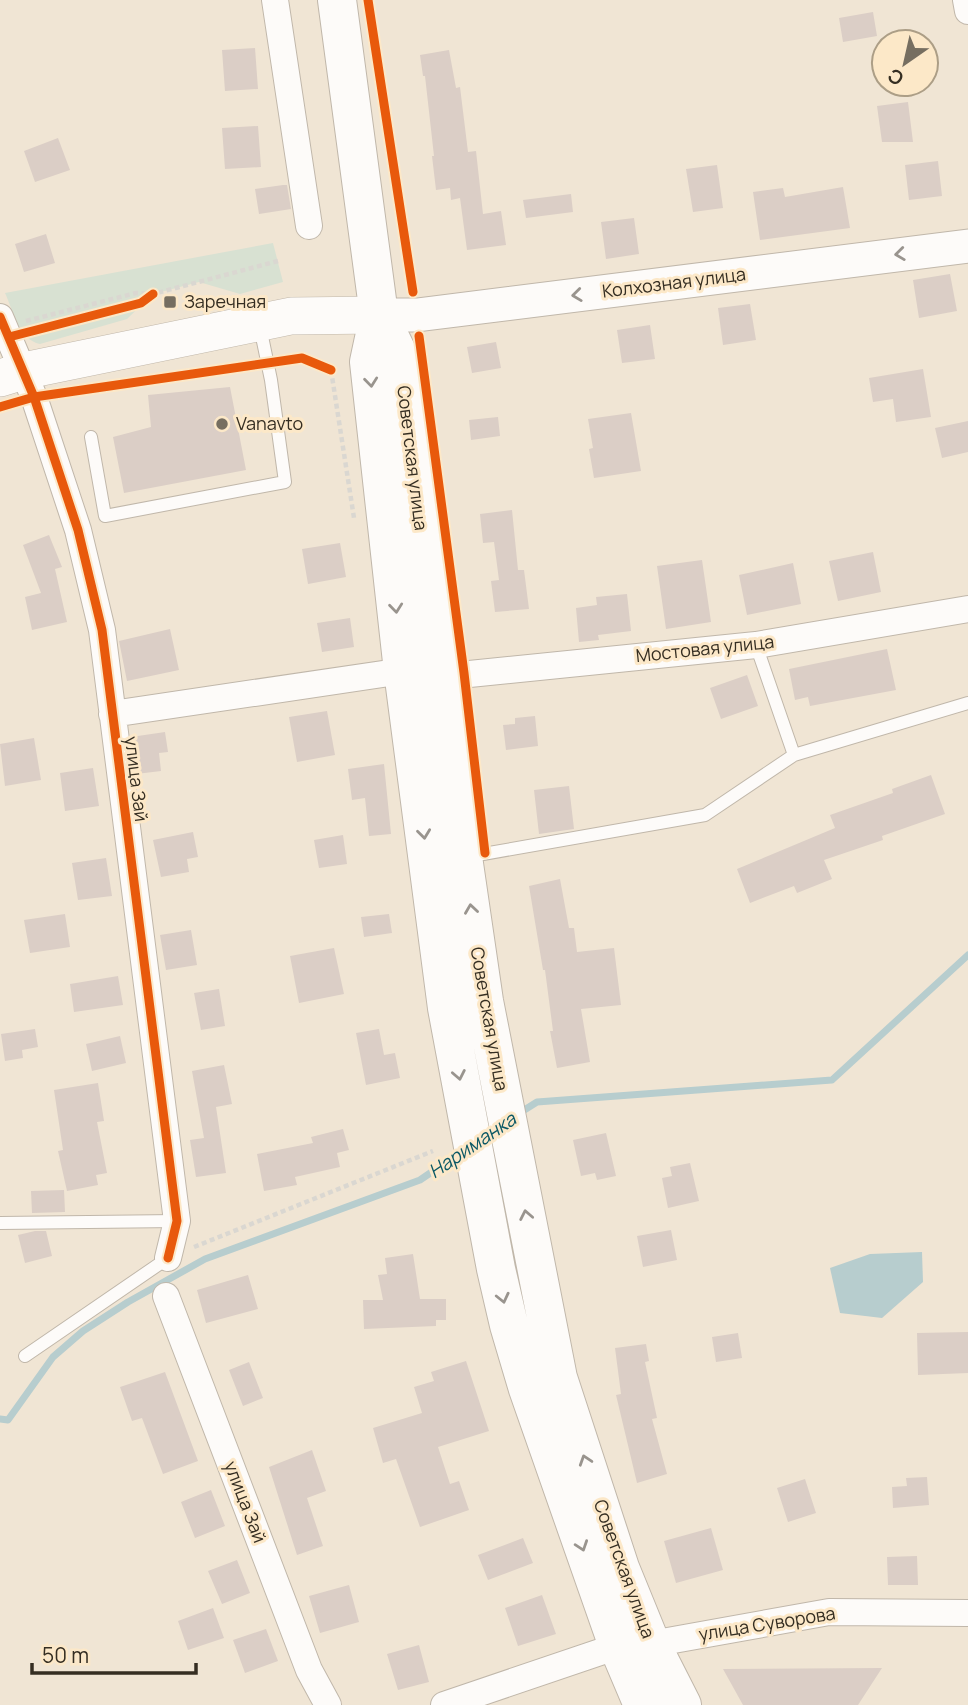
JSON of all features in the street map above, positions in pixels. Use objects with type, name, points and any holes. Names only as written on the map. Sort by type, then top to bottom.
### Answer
[{"type":"main road","name":"Советская улица","points":[[337,0],[379,315],[369,362],[422,674],[463,857],[543,1384]]},
{"type":"main road","points":[[11,374],[291,316],[379,315]]},
{"type":"main road","name":"Советская улица","points":[[422,674],[447,1008],[496,1269],[509,1325],[543,1384],[620,1567],[643,1705]]},
{"type":"main road","name":"Советская улица","points":[[635,1645],[682,1705]]},
{"type":"street","points":[[275,0],[309,226]]},
{"type":"street","points":[[967,0],[968,11]]},
{"type":"street","name":"Колхозная улица","points":[[379,315],[417,315],[968,246]]},
{"type":"street","name":"улица Зай","points":[[2,322],[11,374],[78,530],[102,630],[177,1221],[168,1258]]},
{"type":"street","name":"Мостовая улица","points":[[112,714],[422,674],[756,645],[968,609]]},
{"type":"street","name":"улица Зай","points":[[166,1296],[309,1670],[328,1705]]},
{"type":"street","name":"улица Суворова","points":[[444,1705],[635,1645],[829,1612],[968,1613]]},
{"type":"lane","points":[[91,437],[105,516],[285,482],[260,323]]},
{"type":"lane","points":[[756,645],[794,755]]},
{"type":"lane","points":[[463,857],[705,815],[794,755],[968,703]]},
{"type":"lane","points":[[0,1223],[177,1221]]},
{"type":"lane","points":[[24,1356],[168,1258]]},
{"type":"path","points":[[2,322],[136,293],[153,294],[288,259]]},
{"type":"path","points":[[141,303],[153,294]]},
{"type":"path","points":[[321,366],[331,370]]},
{"type":"path","points":[[168,1258],[433,1151]]},
{"type":"green space","points":[[273,243],[283,282],[240,294],[199,282],[153,294],[127,319],[40,344],[22,331],[5,293]]},
{"type":"shaded area","points":[[922,1252],[923,1282],[882,1318],[840,1313],[830,1268],[870,1254]]},
{"type":"building","points":[[873,12],[876,28],[870,28],[870,37],[843,42],[839,18]]},
{"type":"building","points":[[255,48],[258,89],[225,91],[222,50]]},
{"type":"building","points":[[449,50],[456,88],[460,87],[468,152],[476,151],[483,214],[501,211],[506,245],[467,250],[460,198],[451,200],[450,188],[436,190],[425,76],[420,55]]},
{"type":"building","points":[[908,102],[913,142],[882,142],[877,106]]},
{"type":"building","points":[[258,126],[261,167],[225,169],[222,128]]},
{"type":"building","points":[[58,138],[70,170],[35,182],[24,151]]},
{"type":"building","points":[[938,161],[942,196],[909,200],[905,165]]},
{"type":"building","points":[[717,165],[723,208],[693,212],[686,169]]},
{"type":"building","points":[[287,185],[291,209],[259,214],[255,189]]},
{"type":"building","points":[[843,187],[850,228],[760,240],[753,192],[783,188],[785,197]]},
{"type":"building","points":[[571,194],[573,212],[526,218],[523,200]]},
{"type":"building","points":[[634,218],[639,254],[606,259],[601,222]]},
{"type":"building","points":[[46,234],[55,263],[24,272],[15,244]]},
{"type":"building","points":[[950,274],[957,311],[919,318],[913,280]]},
{"type":"building","points":[[750,304],[756,340],[723,345],[718,308]]},
{"type":"building","points":[[650,325],[655,359],[622,363],[617,330]]},
{"type":"building","points":[[496,342],[501,368],[472,373],[467,347]]},
{"type":"building","points":[[923,369],[931,417],[896,422],[893,399],[873,402],[869,378]]},
{"type":"building","points":[[230,387],[246,470],[124,493],[113,437],[151,427],[148,395]]},
{"type":"building","points":[[631,413],[641,471],[594,478],[588,419]]},
{"type":"building","points":[[498,417],[500,436],[471,440],[469,420]]},
{"type":"building","points":[[968,421],[968,452],[942,458],[935,428]]},
{"type":"building","points":[[512,510],[518,570],[524,570],[529,609],[495,612],[491,581],[499,580],[494,542],[483,543],[480,514]]},
{"type":"building","points":[[49,535],[62,567],[55,569],[67,622],[32,630],[25,597],[41,593],[23,545]]},
{"type":"building","points":[[340,543],[346,577],[308,584],[302,549]]},
{"type":"building","points":[[873,552],[881,592],[838,601],[829,561]]},
{"type":"building","points":[[702,560],[711,622],[666,629],[657,566]]},
{"type":"building","points":[[793,563],[801,604],[747,615],[739,575]]},
{"type":"building","points":[[627,594],[631,631],[598,635],[599,640],[579,642],[576,608],[597,605],[596,597]]},
{"type":"building","points":[[350,618],[354,647],[322,652],[317,623]]},
{"type":"building","points":[[170,629],[179,670],[127,681],[119,641]]},
{"type":"building","points":[[887,649],[896,690],[810,706],[808,697],[795,700],[789,669]]},
{"type":"building","points":[[747,675],[758,706],[721,719],[710,688]]},
{"type":"building","points":[[327,711],[335,755],[297,762],[289,717]]},
{"type":"building","points":[[535,716],[538,746],[506,750],[503,725],[515,724],[515,718]]},
{"type":"building","points":[[165,732],[168,752],[159,753],[161,771],[136,774],[131,737]]},
{"type":"building","points":[[34,738],[41,780],[5,786],[0,744]]},
{"type":"building","points":[[384,764],[391,834],[369,836],[365,798],[352,800],[348,769]]},
{"type":"building","points":[[93,768],[99,806],[65,811],[60,773]]},
{"type":"building","points":[[931,775],[945,814],[882,836],[883,840],[824,860],[832,879],[797,893],[794,886],[750,903],[737,869],[835,828],[830,815],[893,793],[892,789]]},
{"type":"building","points":[[569,786],[574,829],[539,834],[534,790]]},
{"type":"building","points":[[193,832],[198,857],[187,859],[189,872],[161,877],[153,840]]},
{"type":"building","points":[[343,835],[347,864],[319,868],[314,840]]},
{"type":"building","points":[[106,858],[112,896],[78,900],[72,863]]},
{"type":"building","points":[[560,879],[569,928],[574,928],[577,952],[614,948],[621,1005],[581,1009],[590,1062],[557,1068],[550,1031],[553,1031],[545,970],[529,886]]},
{"type":"building","points":[[65,914],[70,947],[30,953],[24,920]]},
{"type":"building","points":[[389,914],[392,933],[364,937],[361,917]]},
{"type":"building","points":[[191,930],[197,965],[166,970],[160,935]]},
{"type":"building","points":[[334,948],[344,994],[299,1003],[290,956]]},
{"type":"building","points":[[118,976],[123,1005],[74,1012],[70,984]]},
{"type":"building","points":[[219,989],[225,1026],[201,1030],[194,993]]},
{"type":"building","points":[[35,1029],[38,1047],[22,1050],[23,1058],[5,1061],[1,1034]]},
{"type":"building","points":[[379,1029],[384,1055],[395,1053],[400,1078],[366,1085],[356,1033]]},
{"type":"building","points":[[120,1036],[126,1063],[92,1071],[86,1044]]},
{"type":"building","points":[[224,1065],[232,1104],[216,1107],[226,1173],[196,1177],[190,1140],[204,1138],[192,1071]]},
{"type":"building","points":[[98,1083],[104,1121],[97,1122],[107,1173],[96,1175],[98,1185],[67,1191],[58,1151],[63,1150],[54,1090]]},
{"type":"building","points":[[343,1129],[349,1150],[337,1153],[340,1167],[295,1177],[297,1185],[264,1191],[257,1154],[313,1143],[311,1137]]},
{"type":"building","points":[[606,1133],[616,1176],[597,1180],[595,1173],[581,1176],[573,1140]]},
{"type":"building","points":[[690,1163],[699,1201],[668,1208],[662,1178],[672,1176],[670,1167]]},
{"type":"building","points":[[64,1190],[65,1212],[32,1213],[31,1191]]},
{"type":"building","points":[[671,1230],[677,1260],[643,1267],[637,1236]]},
{"type":"building","points":[[46,1231],[52,1256],[25,1263],[18,1235]]},
{"type":"building","points":[[413,1254],[420,1299],[446,1299],[446,1320],[436,1320],[436,1326],[364,1329],[363,1300],[383,1300],[378,1275],[387,1274],[385,1258]]},
{"type":"building","points":[[248,1275],[258,1309],[206,1323],[197,1290]]},
{"type":"building","points":[[968,1332],[968,1373],[918,1375],[917,1333]]},
{"type":"building","points":[[738,1333],[742,1358],[716,1362],[712,1337]]},
{"type":"building","points":[[646,1344],[649,1361],[645,1362],[657,1418],[652,1419],[667,1474],[637,1483],[616,1395],[621,1394],[615,1348]]},
{"type":"building","points":[[466,1361],[489,1431],[438,1447],[450,1484],[459,1481],[469,1510],[420,1527],[396,1459],[383,1463],[373,1428],[422,1413],[414,1387],[434,1381],[431,1372]]},
{"type":"building","points":[[249,1362],[263,1398],[243,1406],[229,1370]]},
{"type":"building","points":[[165,1372],[198,1461],[163,1474],[142,1418],[132,1421],[120,1387]]},
{"type":"building","points":[[312,1450],[326,1491],[307,1498],[323,1546],[297,1555],[269,1467]]},
{"type":"building","points":[[927,1477],[929,1505],[893,1508],[892,1487],[907,1486],[906,1478]]},
{"type":"building","points":[[805,1479],[816,1513],[788,1522],[777,1488]]},
{"type":"building","points":[[211,1490],[225,1526],[195,1538],[181,1502]]},
{"type":"building","points":[[711,1528],[723,1570],[676,1583],[664,1541]]},
{"type":"building","points":[[523,1538],[533,1563],[488,1580],[478,1555]]},
{"type":"building","points":[[917,1556],[918,1585],[888,1585],[887,1557]]},
{"type":"building","points":[[237,1560],[250,1593],[222,1604],[208,1571]]},
{"type":"building","points":[[349,1585],[359,1622],[320,1633],[309,1596]]},
{"type":"building","points":[[542,1595],[556,1634],[518,1646],[505,1608]]},
{"type":"building","points":[[213,1608],[224,1638],[188,1650],[178,1621]]},
{"type":"building","points":[[266,1629],[278,1661],[245,1673],[233,1640]]},
{"type":"building","points":[[419,1645],[429,1682],[398,1690],[387,1654]]},
{"type":"building","points":[[882,1668],[858,1705],[743,1705],[723,1669]]},
{"type":"waterway","name":"Нариманка","points":[[518,1114],[537,1102],[832,1080],[968,955]]},
{"type":"waterway","name":"Нариманка","points":[[0,1419],[8,1420],[53,1357],[83,1331],[128,1302],[205,1259],[420,1180],[461,1152]]},
{"type":"cycle path","points":[[368,0],[413,292]]},
{"type":"cycle path","points":[[9,337],[141,303],[153,294]]},
{"type":"cycle path","points":[[0,317],[34,397],[78,530],[102,630],[177,1221],[168,1258]]},
{"type":"cycle path","points":[[419,336],[485,853]]},
{"type":"cycle path","points":[[0,407],[34,397],[302,358],[331,370]]},
{"type":"place","name":"Заречная","points":[[170,302]]},
{"type":"place","name":"Vanavto","points":[[222,424]]}]
